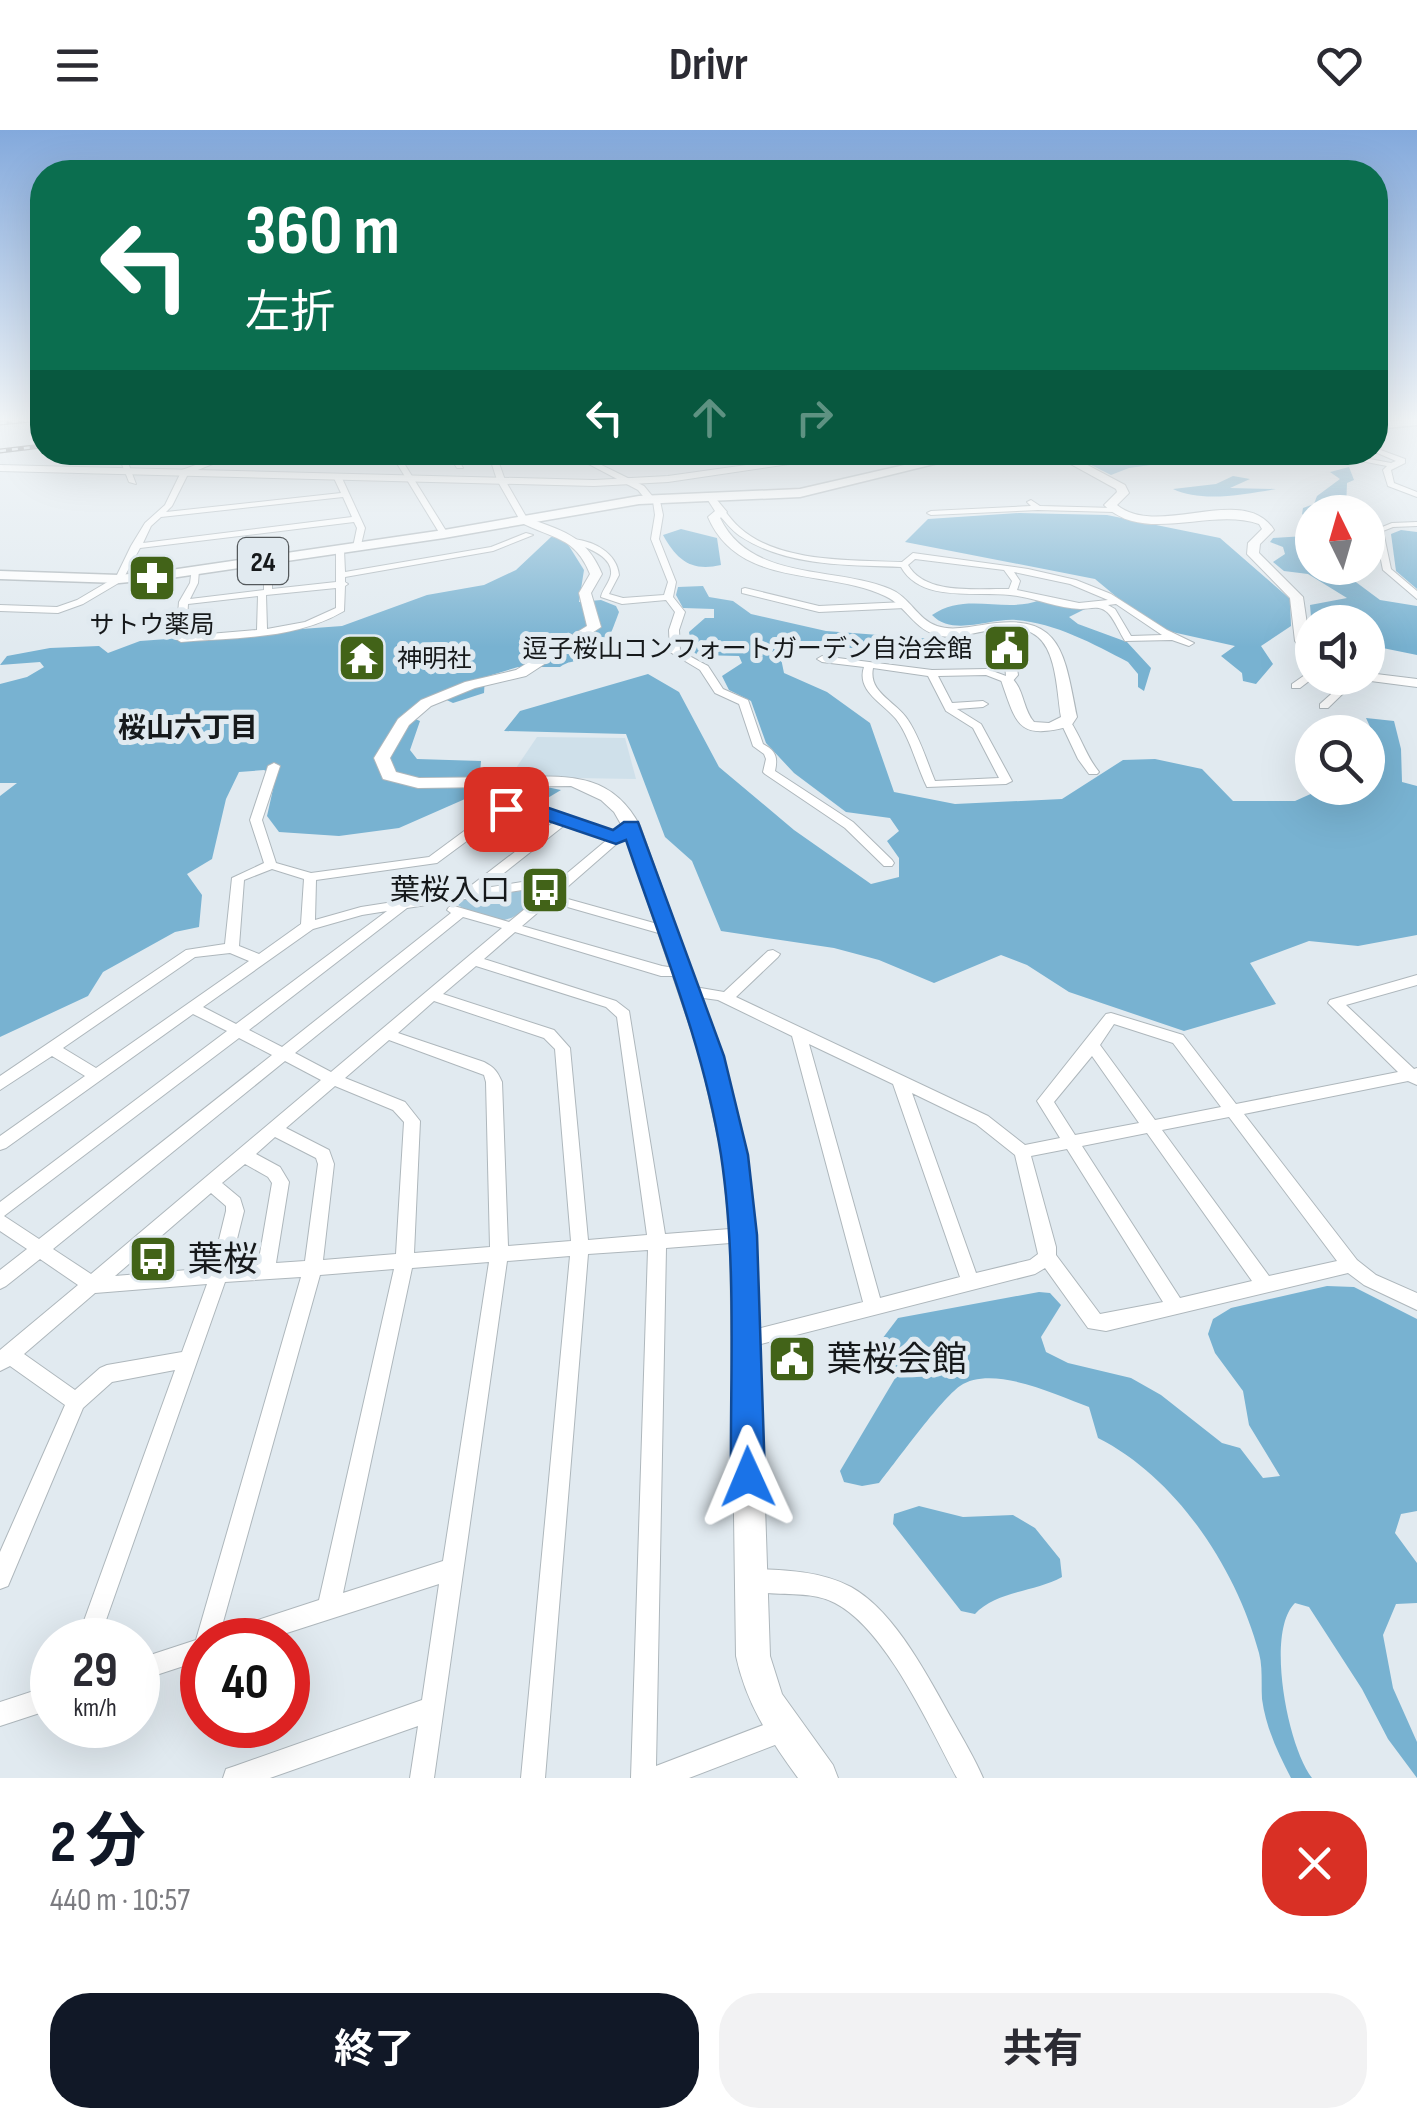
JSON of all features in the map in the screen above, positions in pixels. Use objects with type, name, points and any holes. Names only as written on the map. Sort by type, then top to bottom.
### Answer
[{"type":"main road","name":"24","points":[[0,575],[118,579],[444,534],[526,528],[653,498],[780,494]]},
{"type":"street","points":[[0,608],[58,610],[118,579],[135,546],[173,494]]},
{"type":"street","points":[[418,494],[444,534]]},
{"type":"street","points":[[508,494],[526,528]]},
{"type":"street","points":[[647,494],[653,498],[659,515],[655,539],[672,582],[668,597]]},
{"type":"street","points":[[1114,510],[1110,505],[1122,494]]},
{"type":"street","points":[[159,516],[345,495],[361,528],[357,547]]},
{"type":"street","points":[[712,497],[740,533],[791,554],[842,562],[904,565]]},
{"type":"street","points":[[1030,501],[1038,508]]},
{"type":"street","points":[[931,513],[1038,508],[1114,510],[1146,521],[1222,511],[1261,520],[1268,530],[1254,543],[1254,556],[1296,597],[1297,605]]},
{"type":"street","points":[[720,512],[714,516],[716,525],[742,551],[762,563],[802,576],[884,590],[906,605],[916,622],[940,632],[962,634],[1017,626],[1045,636],[1052,646],[1070,717],[1066,724]]},
{"type":"street","points":[[135,546],[357,519]]},
{"type":"street","points":[[1417,524],[1392,525],[1380,530],[1387,570],[1417,596]]},
{"type":"street","points":[[184,602],[343,580],[492,549],[526,528],[598,550],[616,574],[604,596],[622,601],[668,597]]},
{"type":"street","points":[[576,541],[595,569],[594,580],[585,593],[594,622],[590,632],[559,646],[520,673],[448,692],[426,703],[402,722],[382,758],[383,767],[401,780],[418,783],[572,781],[591,786],[617,802],[624,832],[668,931],[726,1108],[743,1235],[757,1681],[765,1703],[820,1778]]},
{"type":"street","points":[[195,570],[194,583],[184,602],[181,638],[302,625],[333,615],[341,609],[340,550]]},
{"type":"street","points":[[904,565],[912,556],[1041,572],[1099,591],[1171,638],[1189,643]]},
{"type":"street","points":[[262,630],[268,560]]},
{"type":"street","points":[[904,565],[914,579],[939,589],[1012,592],[1079,606],[1114,602]]},
{"type":"street","points":[[1008,570],[1016,581],[1012,592]]},
{"type":"street","points":[[744,591],[819,609],[906,605]]},
{"type":"street","points":[[668,597],[680,612],[674,630],[675,652],[704,668],[720,690],[744,702],[758,746],[769,752],[772,759],[768,772],[849,825],[888,863]]},
{"type":"street","points":[[1099,604],[1112,611],[1128,639],[1171,638]]},
{"type":"street","points":[[1008,644],[1013,675],[1008,680]]},
{"type":"street","points":[[822,660],[932,673],[987,672],[1008,680]]},
{"type":"street","points":[[870,665],[868,687],[903,720],[931,785],[1006,781],[976,726],[948,706],[932,673]]},
{"type":"street","points":[[1385,679],[1417,682]]},
{"type":"street","points":[[1008,680],[1016,714],[1024,722],[1042,727],[1066,724]]},
{"type":"street","points":[[1324,706],[1336,695]]},
{"type":"street","points":[[948,706],[982,704]]},
{"type":"street","points":[[1066,724],[1078,754],[1093,772]]},
{"type":"street","points":[[271,865],[256,820],[274,766]]},
{"type":"street","points":[[232,948],[238,878],[271,865],[310,877],[432,860],[506,809],[524,807],[624,832]]},
{"type":"street","points":[[0,1281],[283,1054],[564,820]]},
{"type":"street","points":[[76,1402],[5,1358],[624,832]]},
{"type":"street","points":[[308,926],[310,877]]},
{"type":"street","points":[[0,1144],[308,926],[361,911],[402,905],[464,904],[566,879]]},
{"type":"street","points":[[548,898],[668,931]]},
{"type":"street","points":[[464,904],[513,926],[661,971],[726,998],[982,1120],[1022,1152],[1047,1246],[1046,1257],[1094,1322],[1106,1324],[1351,1266]]},
{"type":"street","points":[[0,1211],[402,905]]},
{"type":"street","points":[[0,1084],[191,953],[232,948],[257,959]]},
{"type":"street","points":[[726,998],[773,954]]},
{"type":"street","points":[[473,960],[610,1004],[624,1015],[658,1241],[643,1778]]},
{"type":"street","points":[[1415,1077],[1334,1003],[1417,980]]},
{"type":"street","points":[[432,994],[549,1034],[562,1048],[580,1247],[533,1778]]},
{"type":"street","points":[[191,1007],[332,1079],[400,1106],[412,1121],[405,1260],[328,1608]]},
{"type":"street","points":[[1176,1307],[1046,1101],[1112,1018],[1172,1034],[1351,1266],[1417,1302]]},
{"type":"street","points":[[798,1032],[874,1306]]},
{"type":"street","points":[[386,1034],[490,1072],[494,1082],[498,1253],[422,1778]]},
{"type":"street","points":[[1092,1045],[1265,1286]]},
{"type":"street","points":[[52,1049],[96,1075]]},
{"type":"street","points":[[1022,1152],[1415,1077]]},
{"type":"street","points":[[900,1082],[970,1282]]},
{"type":"street","points":[[213,1618],[313,1268],[326,1164],[323,1154],[273,1130]]},
{"type":"street","points":[[243,1155],[274,1172],[281,1182],[266,1271]]},
{"type":"street","points":[[96,1618],[220,1275],[236,1211],[234,1204],[210,1184]]},
{"type":"street","points":[[0,1222],[93,1285],[743,1235]]},
{"type":"street","points":[[744,1340],[1034,1266],[1046,1257]]},
{"type":"street","points":[[0,1578],[76,1402],[107,1374],[190,1358]]},
{"type":"street","points":[[297,1618],[451,1570]]},
{"type":"street","points":[[751,1580],[816,1585],[845,1596],[868,1612],[971,1778]]},
{"type":"street","points":[[0,1714],[30,1704]]},
{"type":"street","points":[[235,1778],[431,1709]]},
{"type":"street","points":[[656,1778],[701,1770],[784,1729]]},
{"type":"shaded area","points":[[1188,494],[1244,494],[1237,495]]},
{"type":"shaded area","points":[[1019,513],[1107,515],[1220,538],[1290,599],[1291,626],[1261,646],[1273,664],[1256,684],[1243,681],[1242,673],[1221,656],[1235,646],[1172,632],[1142,618],[1095,579],[905,542],[928,519]]},
{"type":"shaded area","points":[[681,529],[717,538],[721,565],[701,567],[680,557],[663,535]]},
{"type":"shaded area","points":[[1401,530],[1417,532],[1417,589],[1396,571],[1391,534]]},
{"type":"shaded area","points":[[551,537],[564,538],[584,570],[579,602],[601,600],[616,606],[619,612],[603,646],[584,659],[560,667],[518,667],[485,677],[484,693],[453,703],[436,695],[403,714],[420,721],[410,750],[417,759],[481,761],[480,773],[561,790],[546,799],[465,799],[399,828],[339,836],[279,832],[267,816],[276,776],[264,770],[239,772],[226,799],[212,859],[187,874],[202,895],[199,927],[175,932],[103,972],[88,996],[0,1037],[0,796],[17,783],[0,783],[0,684],[27,677],[44,667],[40,662],[0,665],[7,656],[50,648],[99,646],[108,653],[140,641],[342,626],[427,595],[484,585],[516,570]]},
{"type":"shaded area","points":[[1295,537],[1295,572],[1284,571],[1273,562],[1285,554],[1283,547],[1270,542],[1273,538]]},
{"type":"shaded area","points":[[1326,585],[1360,585],[1380,600],[1417,606],[1417,655],[1385,648],[1385,605],[1310,605],[1347,598]]},
{"type":"shaded area","points":[[703,586],[709,597],[733,601],[751,614],[826,631],[945,640],[963,654],[778,644],[784,673],[827,692],[870,723],[894,792],[955,804],[1062,799],[1123,760],[1155,759],[1202,769],[1233,801],[1385,805],[1385,720],[1394,721],[1401,749],[1402,782],[1417,786],[1417,935],[1358,946],[1309,941],[1250,963],[1276,1004],[1184,1031],[1069,992],[1027,965],[1001,955],[934,983],[879,960],[834,948],[721,931],[692,861],[665,837],[626,734],[504,731],[520,711],[648,674],[679,692],[719,767],[794,830],[871,884],[899,877],[899,858],[887,841],[899,831],[890,818],[846,812],[794,773],[766,743],[751,701],[729,690],[722,676],[742,663],[739,656],[698,655],[692,651],[689,632],[705,618],[714,618],[714,609],[683,608],[676,595],[678,587]]},
{"type":"shaded area","points":[[1040,600],[1087,608],[1069,617],[1127,642],[1151,668],[1144,691],[1138,687],[1138,674],[1128,662],[1060,630],[1016,620],[950,625],[932,615],[958,604],[1013,605]]},
{"type":"shaded area","points":[[537,737],[625,738],[636,779],[510,777]]},
{"type":"shaded area","points":[[542,888],[544,894],[533,904],[504,920],[484,919],[458,905],[465,899]]},
{"type":"shaded area","points":[[1327,1286],[1354,1287],[1417,1319],[1417,1511],[1401,1514],[1395,1533],[1417,1563],[1417,1603],[1396,1604],[1383,1635],[1393,1688],[1417,1742],[1417,1778],[1388,1739],[1362,1689],[1309,1607],[1295,1603],[1286,1618],[1282,1638],[1283,1690],[1295,1742],[1312,1778],[1291,1778],[1266,1720],[1260,1659],[1249,1621],[1219,1558],[1178,1501],[1127,1455],[1098,1438],[1089,1407],[1024,1384],[989,1378],[973,1380],[960,1386],[942,1404],[879,1483],[862,1486],[844,1482],[840,1471],[897,1375],[893,1364],[878,1355],[879,1343],[898,1318],[1039,1292],[1050,1293],[1061,1305],[1041,1337],[1046,1352],[1068,1363],[1131,1378],[1161,1395],[1222,1443],[1240,1448],[1263,1478],[1280,1476],[1249,1425],[1243,1391],[1215,1353],[1208,1334],[1213,1319],[1231,1308]]},
{"type":"shaded area","points":[[919,1506],[963,1517],[1013,1515],[1035,1528],[1060,1559],[1062,1577],[1005,1596],[975,1614],[961,1611],[893,1524],[894,1514]]},
{"type":"place","name":"サトウ薬局","points":[[152,578]]},
{"type":"place","name":"逗子桜山コンフォートガーデン自治会館","points":[[1007,648]]},
{"type":"place","name":"神明社","points":[[362,658]]},
{"type":"place","name":"葉桜入口","points":[[545,890]]},
{"type":"place","name":"葉桜","points":[[153,1259]]},
{"type":"place","name":"葉桜会館","points":[[792,1359]]},
{"type":"district","name":"桜山六丁目","points":[[188,727]]},
{"type":"route","points":[[506,809],[533,809],[616,838],[631,826],[726,1108],[743,1235],[748,1477]]}]
